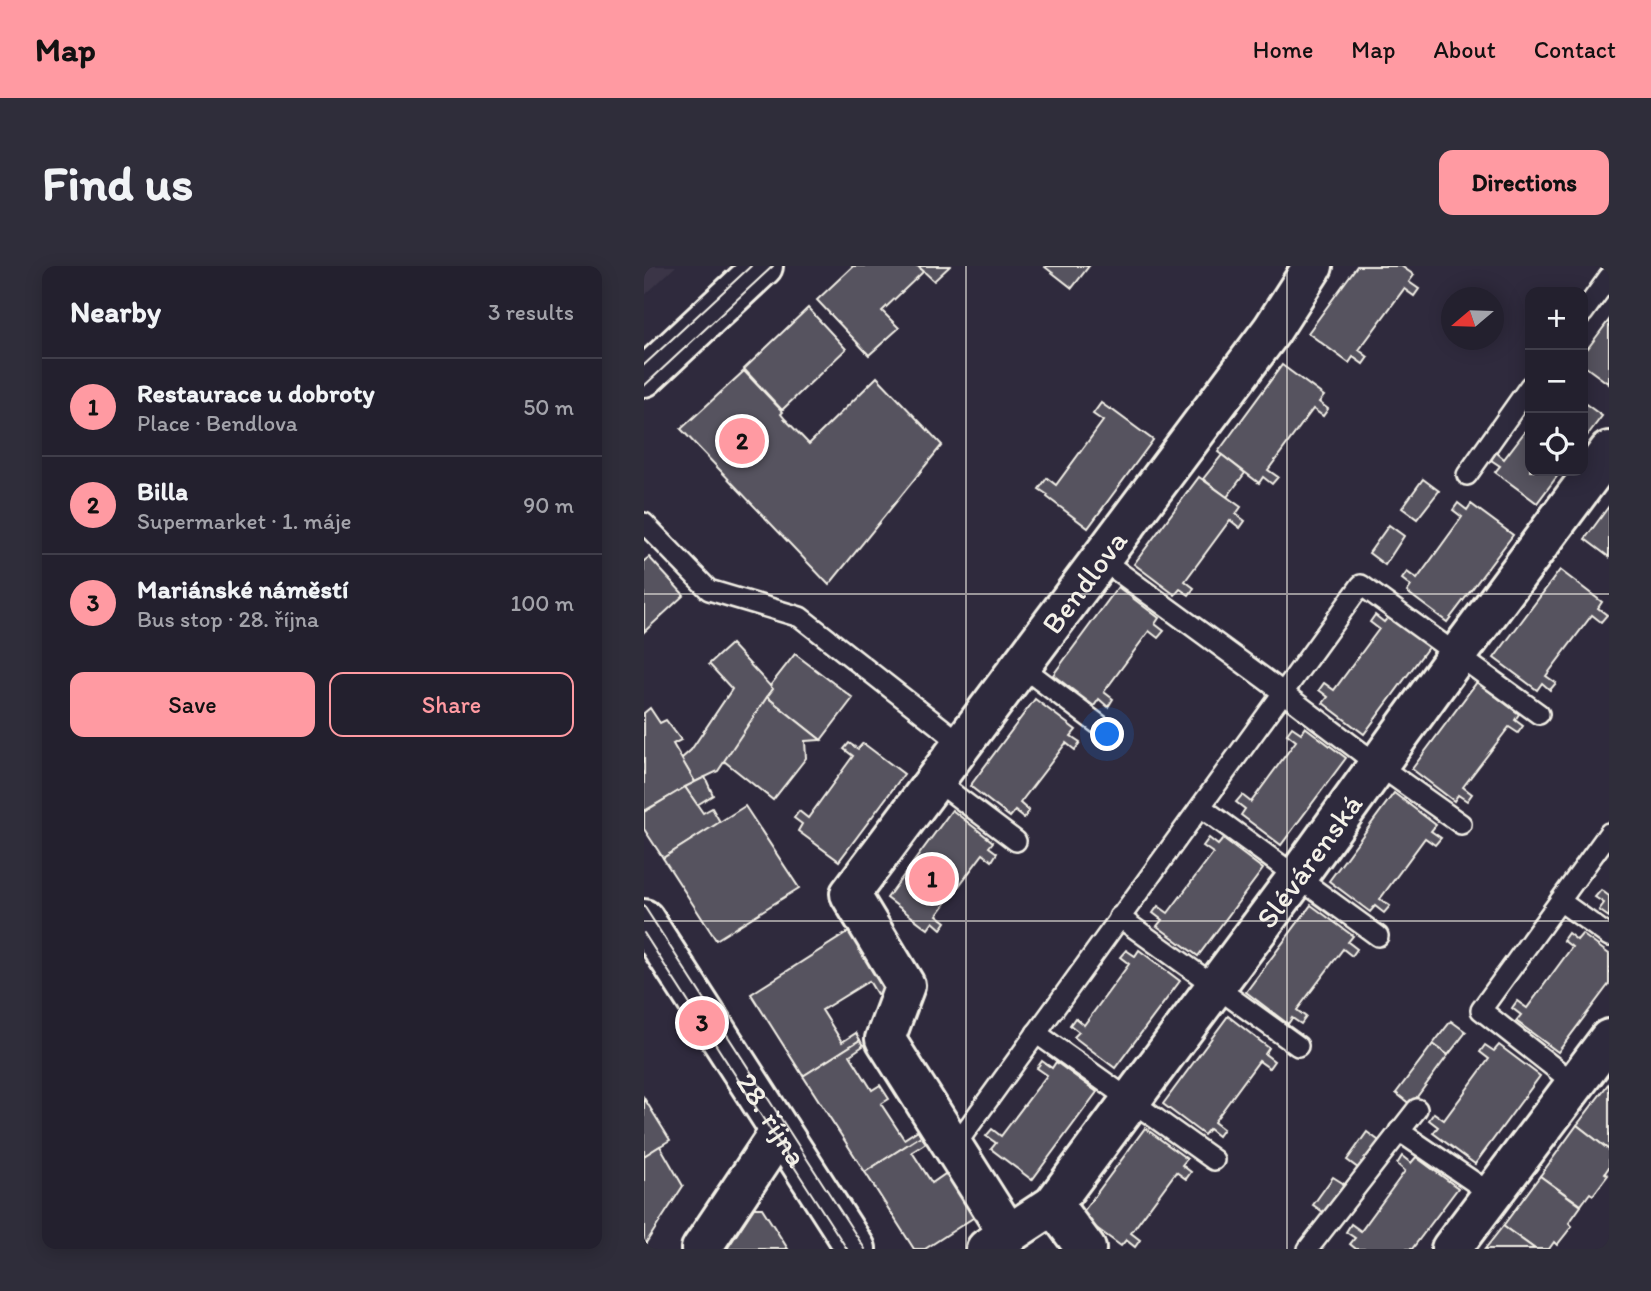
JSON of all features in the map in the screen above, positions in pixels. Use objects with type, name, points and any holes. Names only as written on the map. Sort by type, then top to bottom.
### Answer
[{"type":"street","points":[[644,377],[763,266]]},
{"type":"street","name":"Bendlova","points":[[954,1147],[885,1039],[905,985],[850,894],[1272,330],[1313,266]]},
{"type":"street","name":"Slévárenská","points":[[998,1242],[1053,1205],[1609,452]]},
{"type":"street","name":"28. října","points":[[644,919],[856,1249]]},
{"type":"street","points":[[1451,1249],[1609,1039]]},
{"type":"street","points":[[701,1249],[780,1131]]},
{"type":"street","points":[[954,1147],[998,1242]]},
{"type":"street","points":[[1053,1205],[1086,1249]]},
{"type":"lane","points":[[1588,306],[1609,277]]},
{"type":"lane","points":[[1466,475],[1525,393]]},
{"type":"lane","points":[[644,523],[709,590],[800,617],[962,744]]},
{"type":"lane","points":[[1101,559],[1461,824]]},
{"type":"lane","points":[[954,1147],[1361,585],[1539,714]]},
{"type":"lane","points":[[1021,666],[1102,727]]},
{"type":"lane","points":[[935,780],[1016,841]]},
{"type":"lane","points":[[1200,807],[1378,936]]},
{"type":"lane","points":[[1574,1084],[1481,1010],[1609,833]]},
{"type":"lane","points":[[1560,901],[1609,936]]},
{"type":"lane","points":[[1119,917],[1298,1046]]},
{"type":"lane","points":[[1036,1033],[1214,1160]]},
{"type":"lane","points":[[1318,1246],[1417,1109]]},
{"type":"lane","points":[[1399,1131],[1493,1195]]},
{"type":"shaded area","points":[[644,266],[676,266],[644,296]]},
{"type":"building","points":[[853,266],[918,266],[923,272],[882,311],[899,328],[869,355],[817,300]]},
{"type":"building","points":[[918,266],[950,266],[934,281]]},
{"type":"building","points":[[1046,266],[1089,266],[1072,288]]},
{"type":"building","points":[[1357,266],[1401,266],[1414,275],[1409,282],[1419,289],[1414,296],[1404,289],[1359,350],[1368,357],[1363,364],[1353,357],[1349,363],[1308,333]]},
{"type":"building","points":[[808,308],[846,349],[782,410],[744,369]]},
{"type":"building","points":[[1609,320],[1609,384],[1588,369],[1588,348]]},
{"type":"building","points":[[1282,365],[1324,396],[1319,402],[1328,409],[1323,416],[1313,409],[1268,470],[1278,477],[1272,484],[1263,477],[1259,483],[1218,452]]},
{"type":"building","points":[[744,371],[809,444],[877,377],[942,445],[829,585],[681,429]]},
{"type":"building","points":[[1101,403],[1153,440],[1088,528],[1039,489],[1047,478],[1056,485],[1103,421],[1093,414]]},
{"type":"building","points":[[1588,406],[1602,416],[1588,434]]},
{"type":"building","points":[[1525,432],[1525,476],[1557,476],[1537,503],[1495,472],[1500,466],[1491,460],[1496,452],[1504,459]]},
{"type":"building","points":[[1222,455],[1245,473],[1227,497],[1203,479]]},
{"type":"building","points":[[1199,477],[1241,507],[1236,514],[1245,521],[1240,528],[1230,520],[1185,581],[1194,588],[1189,595],[1180,589],[1175,595],[1134,564]]},
{"type":"building","points":[[1423,479],[1439,491],[1417,519],[1402,508]]},
{"type":"building","points":[[1458,503],[1467,510],[1471,504],[1513,535],[1447,622],[1407,592],[1411,586],[1402,579],[1407,572],[1417,579],[1462,517],[1453,510]]},
{"type":"building","points":[[1609,506],[1609,557],[1585,539]]},
{"type":"building","points":[[1389,525],[1404,536],[1385,565],[1369,553]]},
{"type":"building","points":[[649,557],[684,595],[644,632],[644,561]]},
{"type":"building","points":[[1560,570],[1602,602],[1598,608],[1607,615],[1601,622],[1592,615],[1546,676],[1556,683],[1550,690],[1542,683],[1537,690],[1494,658]]},
{"type":"building","points":[[1118,587],[1159,618],[1155,624],[1164,631],[1158,638],[1149,631],[1104,692],[1113,699],[1108,707],[1099,699],[1094,706],[1053,675]]},
{"type":"building","points":[[1375,615],[1384,622],[1389,616],[1429,646],[1364,734],[1323,703],[1328,697],[1319,690],[1324,683],[1334,690],[1379,629],[1370,622]]},
{"type":"building","points":[[731,644],[773,689],[718,771],[695,782],[681,759],[691,750],[732,689],[709,664]]},
{"type":"building","points":[[795,654],[853,698],[821,740],[767,697],[773,689],[770,686]]},
{"type":"building","points":[[1477,682],[1519,714],[1515,720],[1523,726],[1518,733],[1509,727],[1463,787],[1472,794],[1467,801],[1458,795],[1454,801],[1412,769]]},
{"type":"building","points":[[767,697],[821,740],[805,741],[806,758],[773,800],[724,761]]},
{"type":"building","points":[[1035,699],[1076,730],[1071,736],[1080,742],[1075,750],[1066,743],[1020,803],[1029,811],[1024,818],[1015,811],[1010,817],[970,786]]},
{"type":"building","points":[[650,708],[660,723],[666,720],[681,740],[673,744],[695,782],[644,811],[644,713]]},
{"type":"building","points":[[1292,727],[1301,733],[1305,727],[1346,758],[1281,845],[1241,815],[1245,809],[1236,802],[1242,795],[1251,802],[1296,741],[1287,734]]},
{"type":"building","points":[[849,743],[858,749],[863,743],[904,774],[839,861],[798,831],[802,824],[794,818],[799,811],[808,818],[853,756],[844,749]]},
{"type":"building","points":[[705,777],[713,795],[697,805],[685,787]]},
{"type":"building","points":[[685,787],[703,813],[712,808],[720,822],[663,858],[644,829],[644,812]]},
{"type":"building","points":[[1394,793],[1436,825],[1431,831],[1441,838],[1435,845],[1425,838],[1380,899],[1390,906],[1384,913],[1375,906],[1370,912],[1329,881]]},
{"type":"building","points":[[745,806],[799,888],[716,940],[663,858]]},
{"type":"building","points":[[952,810],[993,842],[989,847],[997,853],[992,861],[983,854],[937,915],[946,922],[941,929],[933,922],[928,929],[887,898]]},
{"type":"building","points":[[1209,838],[1218,845],[1223,839],[1263,869],[1198,956],[1157,926],[1162,920],[1153,913],[1158,906],[1168,913],[1213,853],[1203,846]]},
{"type":"building","points":[[1601,890],[1609,896],[1609,917],[1599,910],[1604,903],[1595,897]]},
{"type":"building","points":[[1311,905],[1353,936],[1348,942],[1357,949],[1352,956],[1343,949],[1297,1010],[1306,1017],[1301,1024],[1292,1018],[1288,1024],[1246,992]]},
{"type":"building","points":[[855,928],[883,972],[876,976],[885,989],[877,994],[869,981],[822,1010],[842,1042],[856,1033],[860,1040],[803,1076],[751,994]]},
{"type":"building","points":[[1568,933],[1577,940],[1582,934],[1609,954],[1609,984],[1558,1052],[1516,1021],[1521,1015],[1512,1008],[1517,1001],[1527,1008],[1572,947],[1563,940]]},
{"type":"building","points":[[1126,950],[1135,956],[1139,950],[1180,981],[1115,1068],[1074,1037],[1079,1032],[1070,1025],[1075,1018],[1084,1025],[1129,964],[1120,957]]},
{"type":"building","points":[[1228,1016],[1269,1048],[1265,1054],[1274,1061],[1269,1068],[1259,1061],[1214,1122],[1223,1129],[1218,1136],[1209,1129],[1204,1135],[1163,1104]]},
{"type":"building","points":[[1451,1021],[1466,1032],[1448,1055],[1433,1044]]},
{"type":"building","points":[[860,1040],[863,1046],[850,1055],[872,1090],[880,1085],[889,1099],[881,1104],[904,1139],[918,1130],[921,1136],[865,1172],[803,1076]]},
{"type":"building","points":[[1433,1044],[1448,1055],[1411,1105],[1396,1093]]},
{"type":"building","points":[[1485,1045],[1494,1051],[1499,1045],[1540,1076],[1475,1164],[1433,1133],[1438,1127],[1429,1120],[1434,1113],[1444,1120],[1489,1059],[1480,1052]]},
{"type":"building","points":[[1042,1061],[1052,1068],[1056,1062],[1097,1092],[1032,1180],[991,1149],[996,1143],[986,1136],[992,1129],[1001,1136],[1047,1075],[1037,1068]]},
{"type":"building","points":[[1609,1083],[1609,1150],[1577,1125]]},
{"type":"building","points":[[644,1098],[670,1140],[644,1156]]},
{"type":"building","points":[[1577,1125],[1609,1150],[1609,1167],[1605,1173],[1608,1175],[1593,1195],[1590,1193],[1581,1205],[1540,1176]]},
{"type":"building","points":[[1145,1128],[1187,1159],[1182,1165],[1191,1172],[1186,1179],[1176,1172],[1131,1233],[1140,1240],[1135,1247],[1126,1240],[1121,1246],[1080,1216]]},
{"type":"building","points":[[1367,1132],[1382,1143],[1362,1171],[1347,1160]]},
{"type":"building","points":[[921,1136],[926,1143],[912,1152],[932,1183],[948,1172],[976,1216],[925,1249],[914,1249],[865,1172]]},
{"type":"building","points":[[660,1146],[683,1186],[644,1246],[644,1156]]},
{"type":"building","points":[[1402,1156],[1411,1163],[1416,1157],[1458,1188],[1412,1249],[1356,1249],[1350,1244],[1355,1238],[1346,1232],[1351,1224],[1361,1231],[1405,1171],[1397,1164]]},
{"type":"building","points":[[1540,1176],[1581,1206],[1569,1223],[1572,1226],[1557,1245],[1554,1242],[1549,1249],[1535,1249],[1503,1226]]},
{"type":"building","points":[[1333,1177],[1349,1187],[1329,1216],[1313,1205]]},
{"type":"building","points":[[754,1208],[762,1208],[788,1249],[727,1249]]},
{"type":"building","points":[[1503,1226],[1535,1249],[1485,1249]]},
{"type":"tram line","points":[[644,365],[751,266]]},
{"type":"tram line","points":[[644,386],[773,266]]},
{"type":"tram line","points":[[644,906],[865,1249]]},
{"type":"tram line","points":[[644,933],[847,1249]]},
{"type":"place","name":"Billa","points":[[742,441]]},
{"type":"place","name":"Restaurace u dobroty","points":[[932,879]]},
{"type":"place","name":"Mariánské náměstí","points":[[702,1023]]}]
